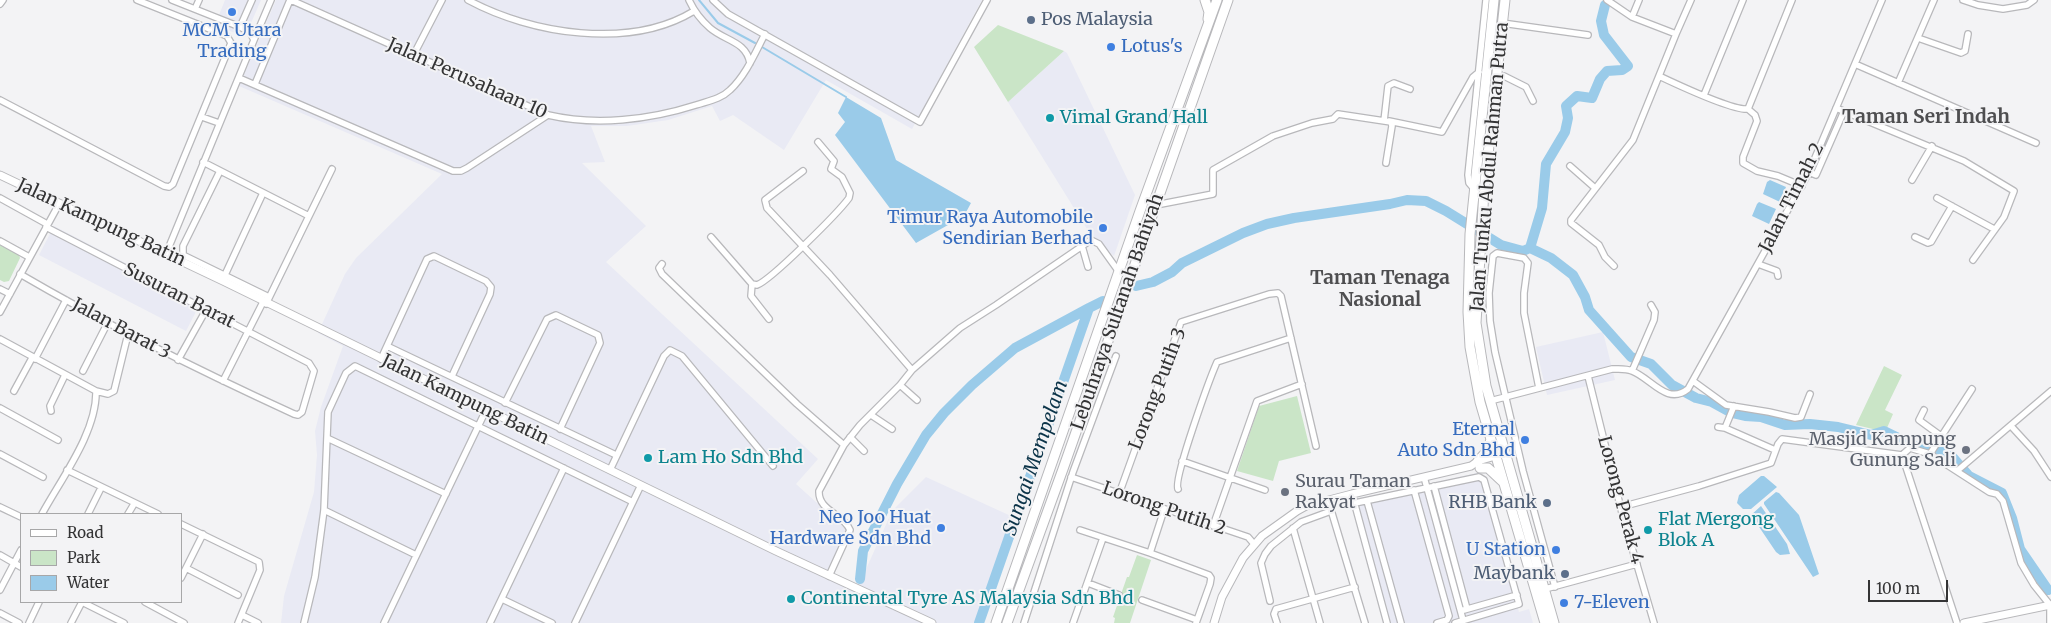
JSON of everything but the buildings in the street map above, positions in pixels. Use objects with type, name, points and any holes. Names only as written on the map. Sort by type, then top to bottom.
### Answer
[{"type":"main road","points":[[1205,0],[1209,12],[1206,29]]},
{"type":"main road","name":"Jalan Tunku Abdul Rahman Putra","points":[[1494,0],[1483,73],[1470,234],[1468,312],[1470,348],[1477,389],[1491,438],[1502,458],[1524,517],[1554,623]]},
{"type":"main road","name":"Jalan Tunku Abdul Rahman Putra","points":[[1505,0],[1482,222],[1476,323],[1478,346],[1502,458],[1506,486],[1545,623]]},
{"type":"main road","name":"Lebuhraya Sultanah Bahiyah","points":[[996,623],[1206,29],[1223,1]]},
{"type":"main road","name":"Lebuhraya Sultanah Bahiyah","points":[[1007,623],[1156,205],[1223,1]]},
{"type":"main road","points":[[1065,424],[1077,429]]},
{"type":"main road","points":[[1491,438],[1488,450],[1476,465],[1488,468],[1497,474],[1506,486]]},
{"type":"street","points":[[0,4],[3,0]]},
{"type":"street","points":[[0,100],[169,187],[173,184],[202,117],[231,43],[229,39],[137,0]]},
{"type":"street","points":[[172,0],[240,27],[250,32],[254,40]]},
{"type":"street","points":[[195,9],[198,0]]},
{"type":"street","points":[[240,27],[252,0]]},
{"type":"street","points":[[166,254],[218,123],[271,0]]},
{"type":"street","points":[[255,84],[291,0]]},
{"type":"street","name":"Jalan Perusahaan 10","points":[[291,0],[548,115],[564,119],[589,121],[652,116],[680,110],[724,94],[731,89],[750,63],[765,34]]},
{"type":"street","points":[[413,56],[442,0]]},
{"type":"street","points":[[468,0],[508,18],[536,26],[594,34],[623,33],[658,27],[680,19],[694,11]]},
{"type":"street","points":[[689,0],[694,11],[711,29],[743,46],[748,54],[750,63]]},
{"type":"street","points":[[713,0],[728,14],[920,122],[988,0]]},
{"type":"street","points":[[1156,205],[1213,194],[1213,170],[1282,132],[1312,122],[1333,119],[1338,114],[1442,132],[1473,77],[1483,73],[1486,0]]},
{"type":"street","points":[[1607,0],[1632,17],[1676,34]]},
{"type":"street","points":[[1632,17],[1639,0]]},
{"type":"street","points":[[1614,266],[1605,257],[1599,245],[1571,223],[1572,217],[1633,140],[1691,0]]},
{"type":"street","points":[[1704,95],[1743,0]]},
{"type":"street","points":[[1748,109],[1792,0]]},
{"type":"street","name":"Jalan Timah 2","points":[[1632,371],[1665,393],[1673,395],[1682,394],[1688,390],[1809,172],[1882,0]]},
{"type":"street","points":[[1898,83],[1934,0]]},
{"type":"street","points":[[1963,0],[1978,5],[2003,9],[2027,4],[2034,0]]},
{"type":"street","points":[[1502,23],[1588,35]]},
{"type":"street","points":[[1918,38],[1961,53],[1965,51],[1968,34]]},
{"type":"street","points":[[1855,64],[2036,143]]},
{"type":"street","points":[[1496,76],[1504,76],[1526,87],[1533,101]]},
{"type":"street","points":[[1659,76],[1743,110],[1748,109],[1755,115],[1757,121],[1743,158],[1743,163],[1756,171],[1778,176],[1802,186]]},
{"type":"street","points":[[239,78],[453,171],[467,168],[548,115]]},
{"type":"street","points":[[1386,163],[1392,126],[1387,121],[1388,86],[1394,83],[1410,89]]},
{"type":"street","points":[[1836,108],[1964,160],[2014,191],[2004,217],[1973,260]]},
{"type":"street","points":[[1809,172],[1816,175],[1844,111]]},
{"type":"street","points":[[202,117],[218,123]]},
{"type":"street","points":[[752,284],[760,284],[802,246],[848,200],[850,193],[842,177],[832,168],[834,161],[832,157],[818,142]]},
{"type":"street","points":[[1912,180],[1932,146]]},
{"type":"street","points":[[203,162],[309,216]]},
{"type":"street","points":[[1570,166],[1595,188]]},
{"type":"street","points":[[223,382],[332,169]]},
{"type":"street","points":[[220,171],[182,250],[183,255],[224,278],[263,193]]},
{"type":"street","points":[[803,171],[765,200],[767,208],[830,275],[912,370]]},
{"type":"street","name":"Jalan Kampung Batin","points":[[0,175],[166,254],[224,278],[380,359],[829,576],[932,623]]},
{"type":"street","name":"Susuran Barat","points":[[0,198],[46,225],[309,363],[314,370],[302,412]]},
{"type":"street","points":[[1937,198],[1994,230]]},
{"type":"street","points":[[0,312],[59,204]]},
{"type":"street","points":[[1916,237],[1928,243],[1931,242],[1952,206]]},
{"type":"street","points":[[711,238],[752,284],[751,296],[769,320]]},
{"type":"street","points":[[829,576],[850,530],[847,525],[824,505],[819,491],[850,437],[912,370],[960,328],[1090,240],[1099,244],[1120,273]]},
{"type":"street","points":[[0,241],[29,257]]},
{"type":"street","points":[[1082,246],[1088,267]]},
{"type":"street","points":[[1539,388],[1524,313],[1524,293],[1528,263],[1524,258],[1497,253],[1493,256],[1489,293],[1490,320],[1495,352],[1534,515],[1555,587]]},
{"type":"street","points":[[380,359],[427,259],[434,256],[486,280],[491,287],[490,294],[452,376]]},
{"type":"street","points":[[662,264],[659,268],[662,274],[797,404],[844,445]]},
{"type":"street","points":[[1758,264],[1777,271],[1778,276]]},
{"type":"street","name":"Jalan Barat 3","points":[[20,274],[108,324],[178,360],[294,414],[298,415],[302,412]]},
{"type":"street","points":[[0,289],[10,294]]},
{"type":"street","name":"Lorong Putih 3","points":[[1119,494],[1181,322],[1269,294],[1278,293],[1281,296],[1291,338]]},
{"type":"street","points":[[14,391],[66,300]]},
{"type":"street","points":[[1490,400],[1612,369],[1632,371],[1654,320],[1655,312],[1651,305]]},
{"type":"street","points":[[178,360],[206,310]]},
{"type":"street","points":[[505,402],[547,320],[551,316],[556,315],[598,335],[600,344],[560,429]]},
{"type":"street","points":[[1476,323],[1490,320]]},
{"type":"street","points":[[83,371],[108,324]]},
{"type":"street","points":[[0,339],[96,391],[108,394],[114,391],[128,334]]},
{"type":"street","points":[[1178,489],[1176,484],[1182,461],[1217,362],[1291,338],[1316,446]]},
{"type":"street","points":[[387,346],[616,455]]},
{"type":"street","points":[[610,470],[664,356],[670,350],[682,356],[773,466]]},
{"type":"street","points":[[1024,623],[1071,478],[1116,356]]},
{"type":"street","points":[[304,623],[315,577],[324,510],[327,421],[331,404],[346,373],[355,366],[633,502]]},
{"type":"street","points":[[51,412],[50,406],[66,375]]},
{"type":"street","name":"Lorong Perak 4","points":[[1588,376],[1621,507],[1654,623]]},
{"type":"street","points":[[1693,381],[1732,410],[1799,418],[1810,394]]},
{"type":"street","points":[[1213,526],[1257,400],[1302,384]]},
{"type":"street","points":[[900,385],[917,400]]},
{"type":"street","points":[[1930,453],[1972,389]]},
{"type":"street","points":[[43,513],[87,429],[96,398],[96,391]]},
{"type":"street","points":[[1960,469],[2051,391]]},
{"type":"street","points":[[0,408],[58,440]]},
{"type":"street","points":[[384,623],[486,410]]},
{"type":"street","points":[[1732,410],[1722,428],[1775,450]]},
{"type":"street","points":[[1924,410],[1920,420],[1941,436]]},
{"type":"street","points":[[871,415],[892,429]]},
{"type":"street","points":[[2011,426],[2034,451],[2051,477]]},
{"type":"street","points":[[850,437],[864,451]]},
{"type":"street","points":[[327,438],[446,494]]},
{"type":"street","points":[[1621,507],[1765,465],[1771,462],[1779,440],[1786,438],[1902,455]]},
{"type":"street","points":[[1902,455],[1906,450],[1916,449],[1930,453],[1960,469],[2000,497],[2003,501],[2021,563],[2034,585],[2051,605],[2050,623]]},
{"type":"street","points":[[0,454],[43,477]]},
{"type":"street","points":[[1902,455],[1957,623]]},
{"type":"street","points":[[1214,623],[1230,579],[1238,565],[1254,544],[1297,511],[1306,506],[1328,500],[1502,458]]},
{"type":"street","points":[[1182,461],[1265,490]]},
{"type":"street","points":[[490,623],[564,468]]},
{"type":"street","points":[[67,470],[156,513]]},
{"type":"street","points":[[1424,477],[1425,488],[1464,610]]},
{"type":"street","points":[[1355,503],[1478,477],[1484,480],[1519,601],[1517,606],[1455,623]]},
{"type":"street","name":"Lorong Putih 2","points":[[1071,478],[1248,538],[1254,544]]},
{"type":"street","points":[[575,623],[641,485]]},
{"type":"street","points":[[1434,486],[1464,610],[1464,620]]},
{"type":"street","points":[[88,513],[101,488]]},
{"type":"street","points":[[1414,490],[1449,616],[1447,620],[1436,623]]},
{"type":"street","points":[[1352,494],[1387,623]]},
{"type":"street","points":[[1328,500],[1365,623]]},
{"type":"street","points":[[1367,501],[1401,623]]},
{"type":"street","points":[[129,513],[134,504]]},
{"type":"street","points":[[0,506],[20,516]]},
{"type":"street","points":[[324,510],[416,555]]},
{"type":"street","points":[[1150,553],[1164,510]]},
{"type":"street","points":[[1270,601],[1262,560],[1271,546],[1313,516],[1331,511]]},
{"type":"street","points":[[1524,517],[1534,515]]},
{"type":"street","points":[[182,524],[259,562],[260,570],[238,623]]},
{"type":"street","points":[[1294,528],[1320,623]]},
{"type":"street","points":[[1080,530],[1205,573],[1211,578],[1197,622],[1142,600]]},
{"type":"street","points":[[182,576],[203,534]]},
{"type":"street","points":[[1073,623],[1103,538]]},
{"type":"street","points":[[0,590],[20,552]]},
{"type":"street","points":[[0,555],[20,566]]},
{"type":"street","points":[[1546,590],[1637,564]]},
{"type":"street","points":[[186,568],[238,596]]},
{"type":"street","points":[[1088,583],[1119,595]]},
{"type":"street","points":[[1277,623],[1274,614],[1276,609],[1355,587]]},
{"type":"street","points":[[1464,610],[1517,595]]},
{"type":"street","points":[[502,599],[552,623]]},
{"type":"street","points":[[29,623],[39,603]]},
{"type":"street","points":[[71,623],[81,603]]},
{"type":"street","points":[[84,603],[114,621],[124,623]]},
{"type":"street","points":[[147,603],[184,623]]},
{"type":"street","points":[[1964,623],[2051,605]]},
{"type":"street","points":[[0,613],[19,623]]},
{"type":"street","points":[[242,616],[258,623]]},
{"type":"shaded area","points":[[225,0],[261,0],[245,37],[215,25]]},
{"type":"shaded area","points":[[276,0],[982,0],[912,129],[826,80],[784,150],[733,115],[720,121],[712,106],[668,120],[627,126],[591,126],[605,162],[582,163],[646,226],[606,262],[818,459],[796,484],[846,529],[847,532],[829,572],[859,585],[892,511],[926,477],[1013,517],[976,623],[281,623],[284,596],[314,492],[317,455],[315,431],[321,407],[343,346],[318,333],[345,274],[356,258],[442,174],[239,86]]},
{"type":"shaded area","points":[[1064,51],[1067,53],[1135,195],[1114,256],[1092,237],[1008,102]]},
{"type":"shaded area","points":[[54,226],[201,302],[186,331],[39,255]]},
{"type":"shaded area","points":[[1603,332],[1615,380],[1547,395],[1536,347]]},
{"type":"shaded area","points":[[1481,472],[1519,612],[1529,609],[1533,623],[1388,623],[1356,501]]},
{"type":"green space","points":[[998,25],[1064,51],[1008,102],[974,47]]},
{"type":"green space","points":[[0,245],[19,255],[20,258],[9,281],[4,282],[0,280]]},
{"type":"green space","points":[[1884,366],[1902,375],[1885,410],[1893,414],[1887,428],[1882,427],[1877,430],[1856,425]]},
{"type":"green space","points":[[1297,396],[1311,453],[1279,461],[1273,481],[1237,471],[1259,406]]},
{"type":"green space","points":[[1137,555],[1151,560],[1130,623],[1114,623],[1115,618],[1113,617]]},
{"type":"water","points":[[846,97],[881,118],[896,160],[971,203],[964,216],[916,243],[835,135],[845,122],[838,113]]},
{"type":"water","points":[[1770,180],[1786,187],[1780,202],[1763,194],[1767,182]]},
{"type":"water","points":[[1759,202],[1776,209],[1769,224],[1752,216]]},
{"type":"water","points":[[1761,476],[1764,476],[1777,487],[1751,509],[1743,509],[1737,503],[1739,495]]},
{"type":"water","points":[[1776,492],[1799,515],[1819,574],[1813,577],[1764,504]]},
{"type":"water","points":[[1761,506],[1787,544],[1790,554],[1780,555],[1776,552],[1751,515]]},
{"type":"waterway","points":[[699,0],[718,23],[755,43]]},
{"type":"waterway","points":[[1530,248],[1542,208],[1546,164],[1565,132],[1568,118],[1566,106],[1577,96],[1592,98],[1600,79],[1607,71],[1622,70],[1628,66],[1604,35],[1601,21],[1605,5]]},
{"type":"waterway","points":[[762,47],[846,97]]},
{"type":"waterway","name":"Sungai Mempelam","points":[[1136,286],[1153,282],[1172,272],[1182,263],[1243,233],[1267,224],[1407,200],[1426,201],[1501,245],[1523,251],[1530,248]]},
{"type":"waterway","points":[[1530,248],[1551,258],[1573,275],[1585,297],[1589,310],[1631,357],[1651,364],[1672,385],[1696,398],[1712,402],[1732,413],[1761,417],[1785,425],[1810,424],[1838,427],[1871,435],[1884,431],[1917,447],[1949,453],[1969,476],[2002,493],[2012,518],[2020,549],[2048,590]]},
{"type":"waterway","name":"Sungai Mempelam","points":[[979,623],[1089,308],[1103,301]]},
{"type":"waterway","points":[[860,579],[863,551],[897,484],[926,435],[944,413],[972,385],[1015,348],[1089,308]]},
{"type":"place","name":"MCM Utara Trading","points":[[232,12]]},
{"type":"place","name":"Pos Malaysia","points":[[1031,20]]},
{"type":"place","name":"Lotus's","points":[[1111,47]]},
{"type":"place","name":"Vimal Grand Hall","points":[[1050,118]]},
{"type":"place","name":"Timur Raya Automobile Sendirian Berhad","points":[[1103,228]]},
{"type":"place","name":"Eternal Auto Sdn Bhd","points":[[1525,440]]},
{"type":"place","name":"Masjid Kampung Gunung Sali","points":[[1966,450]]},
{"type":"place","name":"Lam Ho Sdn Bhd","points":[[648,458]]},
{"type":"place","name":"Surau Taman Rakyat","points":[[1285,492]]},
{"type":"place","name":"RHB Bank","points":[[1547,503]]},
{"type":"place","name":"Neo Joo Huat Hardware Sdn Bhd","points":[[941,528]]},
{"type":"place","name":"Flat Mergong Blok A","points":[[1648,530]]},
{"type":"place","name":"U Station","points":[[1556,550]]},
{"type":"place","name":"Maybank","points":[[1565,574]]},
{"type":"place","name":"Continental Tyre AS Malaysia Sdn Bhd","points":[[791,599]]},
{"type":"place","name":"7-Eleven","points":[[1564,603]]},
{"type":"district","name":"Taman Seri Indah","points":[[1926,118]]},
{"type":"district","name":"Taman Tenaga Nasional","points":[[1380,290]]}]
